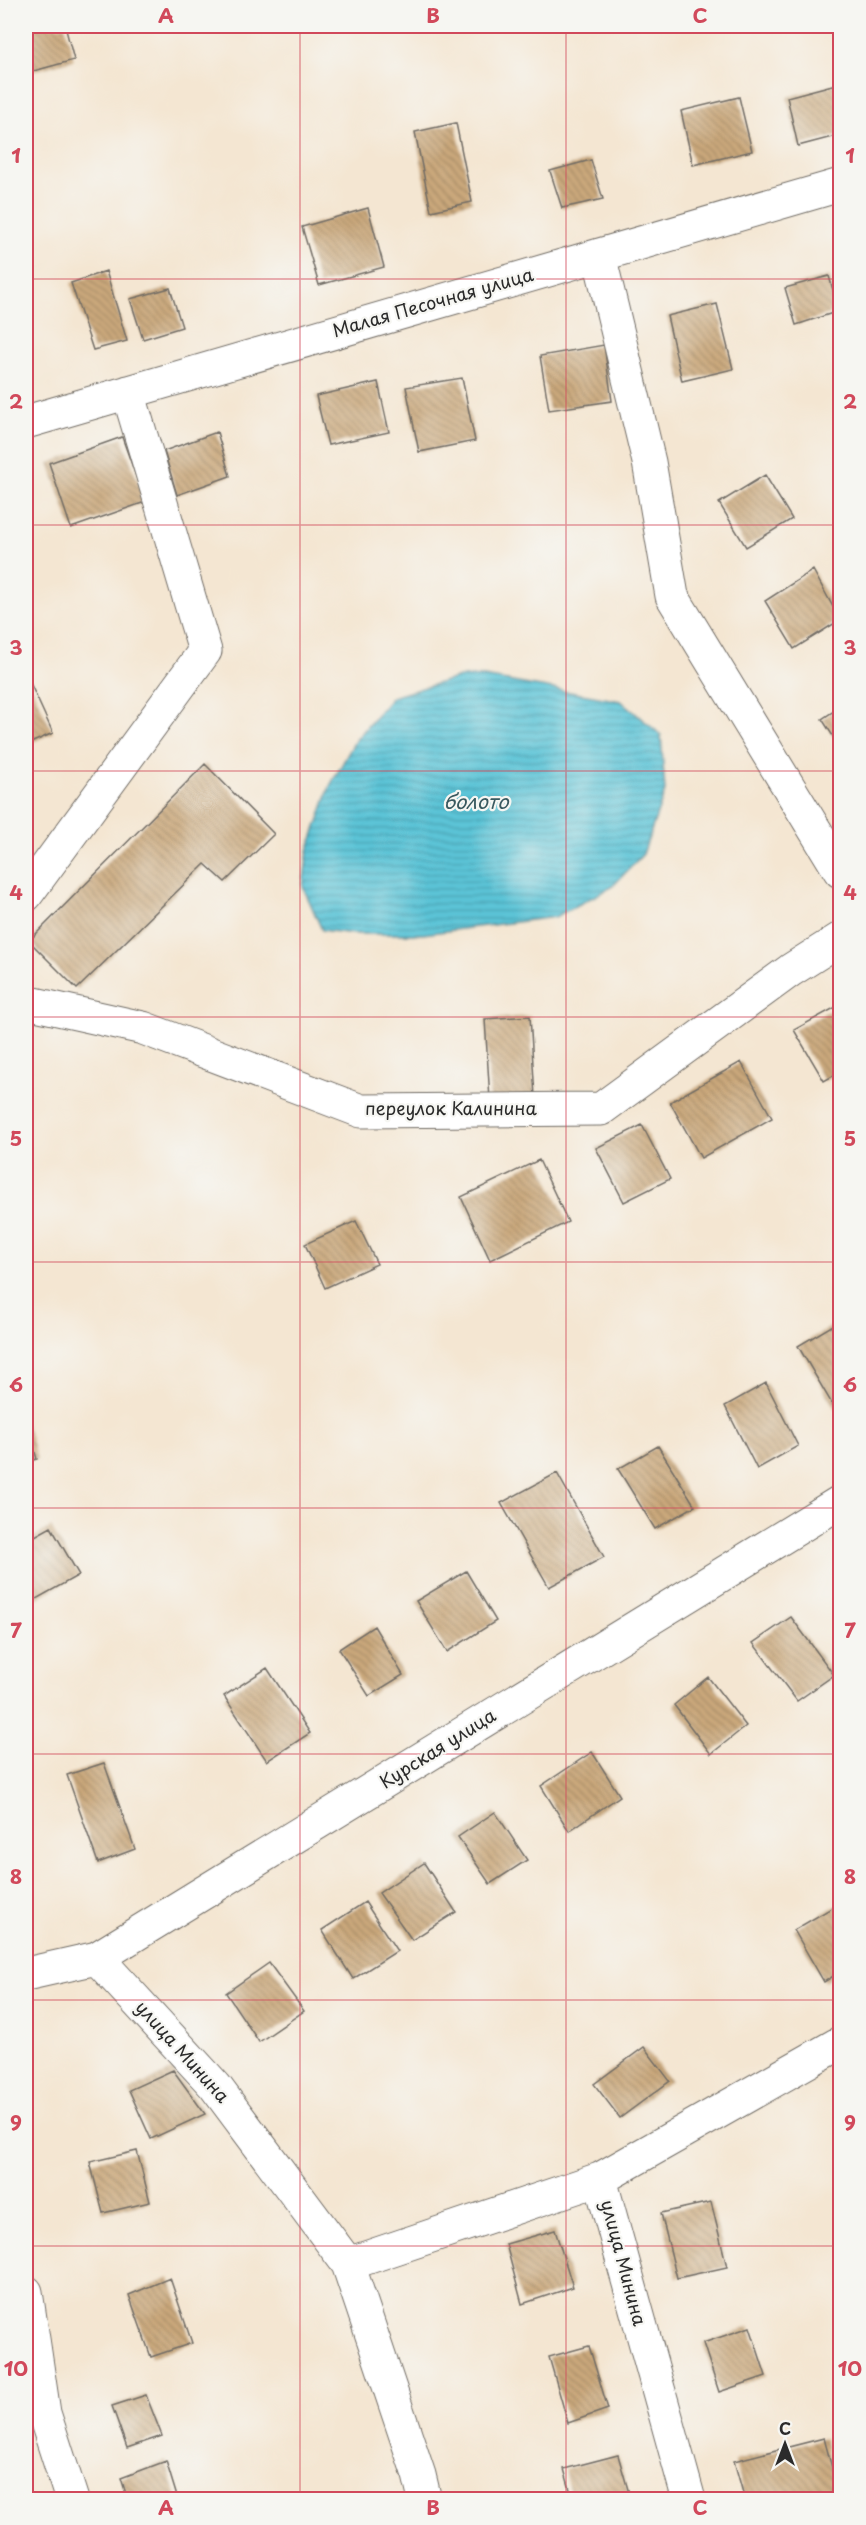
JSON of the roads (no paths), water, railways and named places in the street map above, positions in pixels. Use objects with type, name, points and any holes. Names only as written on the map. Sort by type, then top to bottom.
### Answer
[{"type":"street","name":"Малая Песочная улица","points":[[26,422],[840,185]]},
{"type":"street","points":[[599,255],[649,462],[672,596],[840,871]]},
{"type":"street","points":[[26,895],[205,651],[128,392]]},
{"type":"street","name":"переулок Калинина","points":[[26,1002],[143,1028],[361,1111],[601,1109],[790,970],[840,939]]},
{"type":"street","name":"Курская улица","points":[[26,1974],[97,1958],[840,1502]]},
{"type":"street","name":"улица Минина","points":[[97,1958],[215,2086],[348,2264],[425,2499]]},
{"type":"street","points":[[600,2179],[840,2043]]},
{"type":"street","name":"улица Минина","points":[[348,2264],[600,2179],[689,2499]]},
{"type":"street","points":[[26,2292],[44,2413],[72,2499]]},
{"type":"water","name":"болото","points":[[460,677],[484,677],[621,701],[661,735],[665,791],[643,854],[612,887],[555,917],[423,934],[356,934],[322,930],[303,887],[308,851],[330,786],[355,741],[392,697]]}]
